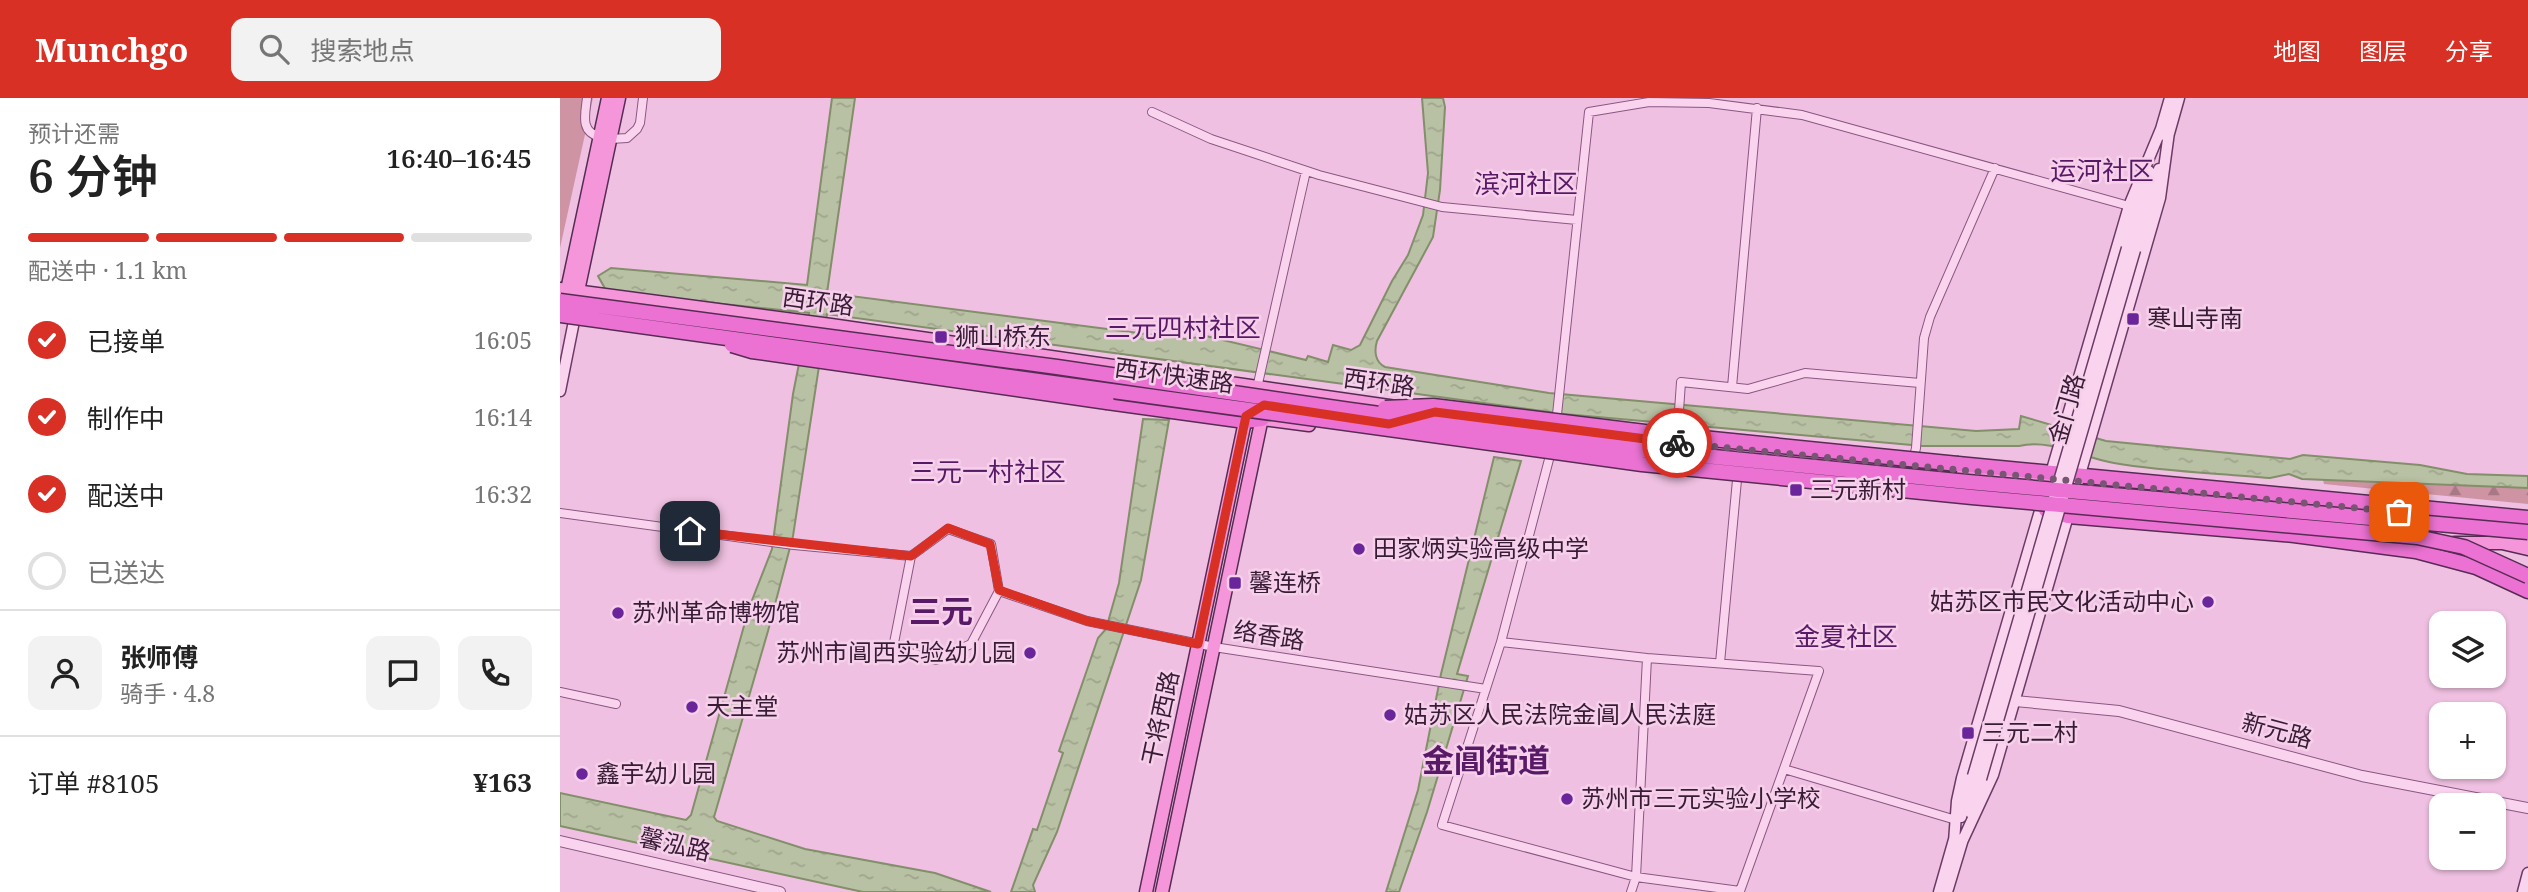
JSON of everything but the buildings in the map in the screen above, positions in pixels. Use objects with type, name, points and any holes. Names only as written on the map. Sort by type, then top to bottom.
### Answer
[{"type":"highway","name":"西环快速路","points":[[566,293],[1350,410],[1657,451],[2528,532]]},
{"type":"highway","name":"西环快速路","points":[[560,315],[1642,464],[1958,496],[2417,537],[2464,547],[2528,576]]},
{"type":"highway","points":[[687,332],[752,351],[1107,402],[1245,419],[1263,412]]},
{"type":"highway","points":[[1350,410],[1433,406],[2051,476],[2281,493],[2528,517]]},
{"type":"highway","points":[[2041,509],[2430,553],[2476,567],[2528,591]]},
{"type":"main road","points":[[606,138],[608,98]]},
{"type":"main road","points":[[560,308],[619,98]]},
{"type":"main road","name":"金门路","points":[[2165,131],[2170,98]]},
{"type":"main road","name":"金门路","points":[[1939,892],[1977,778],[2165,131],[2179,98]]},
{"type":"main road","points":[[1957,843],[1956,820],[1962,779],[2129,206],[2165,131]]},
{"type":"main road","points":[[1957,843],[1990,785],[2015,701],[2160,198],[2165,131]]},
{"type":"main road","points":[[560,391],[574,324],[566,293]]},
{"type":"main road","name":"西环路","points":[[566,293],[831,325],[1435,412],[1556,422],[1672,443],[1911,467],[2051,476]]},
{"type":"main road","points":[[560,322],[797,353],[1245,419]]},
{"type":"main road","name":"干将西路","points":[[1146,892],[1248,403],[1259,385]]},
{"type":"main road","name":"干将西路","points":[[1162,892],[1263,412],[1259,385]]},
{"type":"main road","points":[[1149,403],[1167,391],[1248,403]]},
{"type":"main road","points":[[1263,412],[1389,424],[1435,412]]},
{"type":"main road","name":"西环路","points":[[1263,412],[1551,458],[1668,473],[2041,509]]},
{"type":"main road","points":[[2079,478],[2419,514],[2528,541]]},
{"type":"main road","points":[[2069,514],[2414,544],[2502,543],[2528,549]]},
{"type":"main road","points":[[1182,720],[1198,724]]},
{"type":"main road","name":"金门路","points":[[1947,892],[1957,843]]},
{"type":"main road","points":[[2523,892],[2528,873]]},
{"type":"street","points":[[587,98],[585,126],[589,133],[606,138],[627,138],[637,129],[643,98]]},
{"type":"street","points":[[1501,642],[1647,658],[1819,671],[1740,891],[1636,877],[1442,825],[1501,642],[1551,458],[1589,112],[1649,102],[1709,103],[1802,115],[2129,206]]},
{"type":"street","points":[[1732,387],[1757,108]]},
{"type":"street","points":[[1152,112],[1211,139],[1306,171],[1442,207],[1577,220]]},
{"type":"street","points":[[1908,496],[1916,448],[1924,338],[1930,317],[1995,168]]},
{"type":"street","points":[[1259,385],[1306,171]]},
{"type":"street","points":[[1668,473],[1672,443],[1678,425],[1681,382],[1748,389],[1805,373],[1920,383]]},
{"type":"street","points":[[1720,663],[1737,480]]},
{"type":"street","points":[[560,513],[794,545],[911,556]]},
{"type":"street","points":[[948,528],[990,544],[999,590],[971,644],[936,660],[893,649],[911,556],[948,528]]},
{"type":"street","name":"络香路","points":[[999,590],[1105,625],[1198,644],[1486,688]]},
{"type":"street","points":[[1631,892],[1636,877],[1647,658]]},
{"type":"street","points":[[560,692],[616,704]]},
{"type":"street","name":"新元路","points":[[2015,701],[2119,711],[2362,776],[2528,808]]},
{"type":"street","points":[[1784,769],[1956,820]]},
{"type":"street","name":"馨泓路","points":[[560,841],[780,892]]},
{"type":"green space","points":[[560,98],[593,98],[560,248]]},
{"type":"green space","points":[[2323,480],[2528,488],[2528,504],[2324,484]]},
{"type":"water","points":[[832,98],[855,98],[827,293],[1185,339],[1206,336],[1306,360],[1308,356],[1328,362],[1333,345],[1351,350],[1360,345],[1408,255],[1423,215],[1428,173],[1422,98],[1443,98],[1445,107],[1440,190],[1433,237],[1377,341],[1376,356],[1385,367],[1549,393],[1976,431],[2019,429],[2021,416],[2106,441],[2290,459],[2303,455],[2420,465],[2467,474],[2528,476],[2528,488],[2302,479],[2289,474],[2270,478],[2114,463],[2043,445],[1923,446],[1564,414],[827,314],[793,536],[714,817],[717,821],[805,849],[935,873],[991,892],[863,892],[560,826],[560,793],[686,820],[691,815],[749,608],[772,549],[793,394],[809,313],[607,292],[598,276],[611,268],[807,285]]},
{"type":"water","points":[[1143,419],[1169,420],[1141,580],[1057,832],[1033,885],[1035,892],[1011,892],[1033,829],[1037,830],[1063,753],[1059,751],[1098,638],[1106,629],[1119,583]]},
{"type":"water","points":[[1494,457],[1521,461],[1457,674],[1468,676],[1427,812],[1399,892],[1386,892],[1418,790],[1441,674]]},
{"type":"way so far","points":[[1677,443],[2399,512]]},
{"type":"place","name":"寒山寺南","points":[[2133,319]]},
{"type":"place","name":"狮山桥东","points":[[941,337]]},
{"type":"place","name":"三元新村","points":[[1796,490]]},
{"type":"place","name":"田家炳实验高级中学","points":[[1359,549]]},
{"type":"place","name":"馨连桥","points":[[1235,583]]},
{"type":"place","name":"姑苏区市民文化活动中心","points":[[2208,602]]},
{"type":"place","name":"苏州革命博物馆","points":[[618,613]]},
{"type":"place","name":"苏州市阊西实验幼儿园","points":[[1030,653]]},
{"type":"place","name":"天主堂","points":[[692,707]]},
{"type":"place","name":"姑苏区人民法院金阊人民法庭","points":[[1390,715]]},
{"type":"place","name":"三元二村","points":[[1968,733]]},
{"type":"place","name":"鑫宇幼儿园","points":[[582,774]]},
{"type":"place","name":"苏州市三元实验小学校","points":[[1567,799]]},
{"type":"district","name":"运河社区","points":[[2102,171]]},
{"type":"district","name":"滨河社区","points":[[1526,184]]},
{"type":"district","name":"三元四村社区","points":[[1183,328]]},
{"type":"district","name":"三元一村社区","points":[[988,472]]},
{"type":"district","name":"三元","points":[[941,612]]},
{"type":"district","name":"金夏社区","points":[[1846,637]]},
{"type":"district","name":"金阊街道","points":[[1486,761]]},
{"type":"route","points":[[690,531],[794,545],[911,556],[948,528],[990,544],[999,590],[1087,621],[1198,644],[1246,416],[1264,405],[1389,424],[1435,412],[1677,443]]}]
